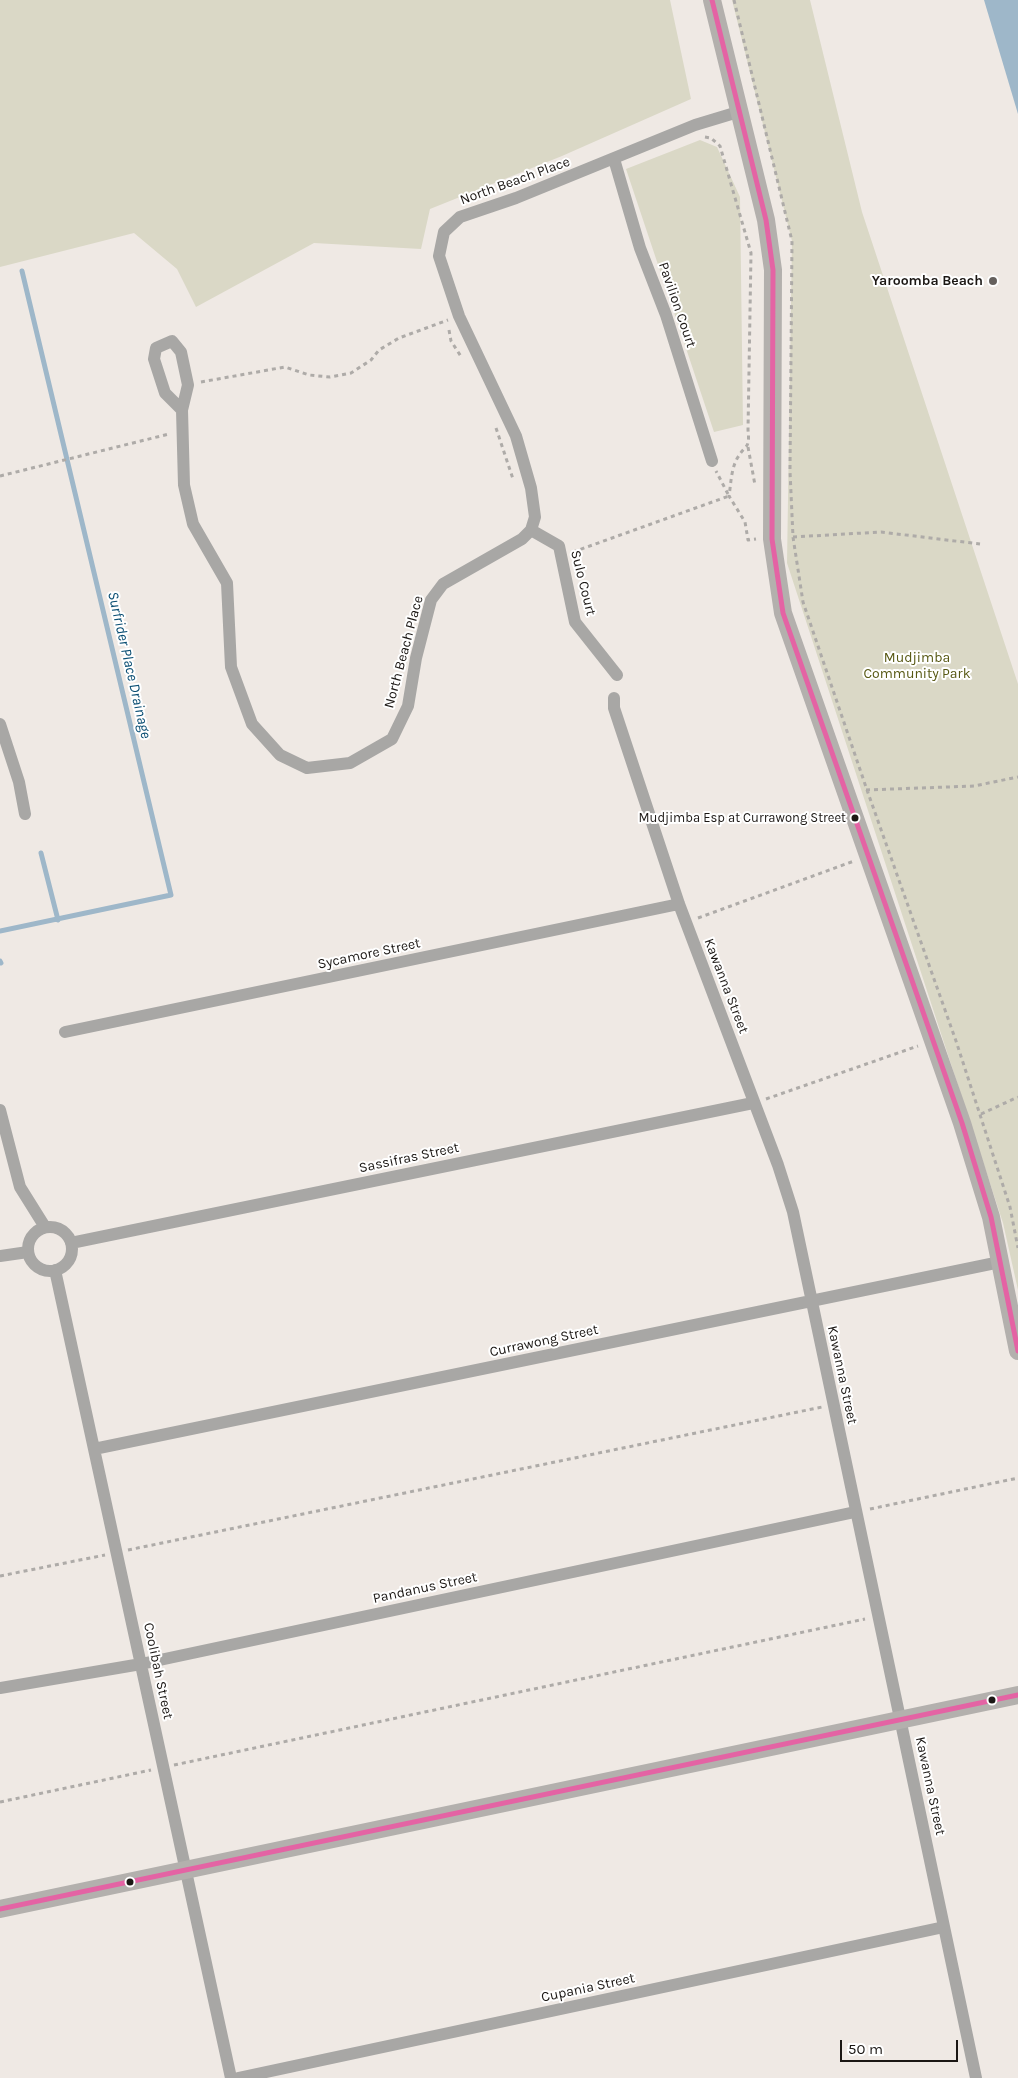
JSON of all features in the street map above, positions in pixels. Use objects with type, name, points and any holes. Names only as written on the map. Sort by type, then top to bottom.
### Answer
[{"type":"street","points":[[712,0],[766,220],[773,270],[765,539],[783,613],[870,856],[962,1123],[991,1217],[1018,1352]]},
{"type":"street","name":"North Beach Place","points":[[182,410],[165,394],[154,359],[156,348],[172,341],[181,352],[188,384],[182,410],[184,485],[193,524],[227,583],[231,667],[252,724],[280,755],[307,768],[350,763],[392,738],[408,706],[416,658],[431,600],[443,584],[522,539],[531,530],[534,518],[531,488],[516,436],[452,318],[439,256],[444,232],[460,217],[516,198],[695,125],[738,112]]},
{"type":"street","name":"Pavilion Court","points":[[614,159],[640,248],[666,315],[712,462]]},
{"type":"street","name":"Sulo Court","points":[[531,530],[559,546],[575,622],[617,676]]},
{"type":"street","name":"Kawanna Street","points":[[614,698],[614,708],[679,904],[793,1212],[976,2078]]},
{"type":"street","points":[[0,724],[19,782],[25,814]]},
{"type":"street","name":"Sycamore Street","points":[[65,1032],[679,904]]},
{"type":"street","name":"Sassifras Street","points":[[71,1243],[754,1103]]},
{"type":"street","points":[[0,1110],[20,1187],[45,1227]]},
{"type":"street","points":[[45,1227],[60,1229],[66,1234],[71,1243],[70,1258],[65,1264],[54,1270],[40,1268],[33,1264],[28,1252],[31,1237],[45,1227]]},
{"type":"street","points":[[0,1256],[28,1252]]},
{"type":"street","name":"Currawong Street","points":[[94,1448],[1000,1262]]},
{"type":"street","name":"Coolibah Street","points":[[54,1270],[231,2078]]},
{"type":"street","name":"Pandanus Street","points":[[0,1688],[141,1664],[856,1512]]},
{"type":"street","points":[[0,1909],[1018,1695]]},
{"type":"street","name":"Cupania Street","points":[[238,2078],[944,1926]]},
{"type":"path","points":[[734,0],[792,241],[790,471],[793,537],[803,602],[866,790],[980,1114],[1010,1207],[1018,1248]]},
{"type":"path","points":[[699,136],[711,138],[720,146],[751,253],[749,441],[748,447],[738,457],[732,471],[729,496]]},
{"type":"path","points":[[188,384],[285,366],[309,375],[330,377],[351,373],[371,360],[379,350],[399,338],[452,318],[451,341],[468,365]]},
{"type":"path","points":[[494,423],[513,480]]},
{"type":"path","points":[[0,476],[171,434],[183,426]]},
{"type":"path","points":[[712,462],[720,482],[745,522],[748,540],[881,532],[980,544]]},
{"type":"path","points":[[572,552],[729,496]]},
{"type":"path","points":[[848,795],[866,790],[974,786],[1018,777]]},
{"type":"path","points":[[686,922],[870,856]]},
{"type":"path","points":[[754,1103],[933,1040]]},
{"type":"path","points":[[962,1123],[1018,1097]]},
{"type":"path","points":[[0,1576],[833,1405]]},
{"type":"path","points":[[856,1512],[1018,1478]]},
{"type":"path","points":[[0,1802],[878,1616]]},
{"type":"green space","points":[[0,0],[670,0],[691,99],[562,156],[430,209],[421,249],[314,243],[196,307],[177,269],[134,233],[0,267]]},
{"type":"green space","name":"Mudjimba Community Park","points":[[732,0],[810,0],[862,212],[1018,684],[1018,1290],[1003,1223],[787,563],[792,241]]},
{"type":"green space","points":[[700,140],[717,147],[740,197],[743,425],[714,432],[626,169]]},
{"type":"water","points":[[984,0],[1018,0],[1018,114]]},
{"type":"waterway","name":"Surfrider Place Drainage","points":[[0,931],[171,895],[22,271]]},
{"type":"waterway","points":[[41,853],[58,920]]},
{"type":"transit line","points":[[712,0],[766,220],[773,270],[772,539],[783,613],[962,1123],[991,1217],[1018,1351]]},
{"type":"transit line","points":[[0,1909],[1018,1695]]},
{"type":"place","name":"Yaroomba Beach","points":[[993,281]]},
{"type":"place","name":"Mudjimba Esp at Currawong Street","points":[[855,818]]}]
